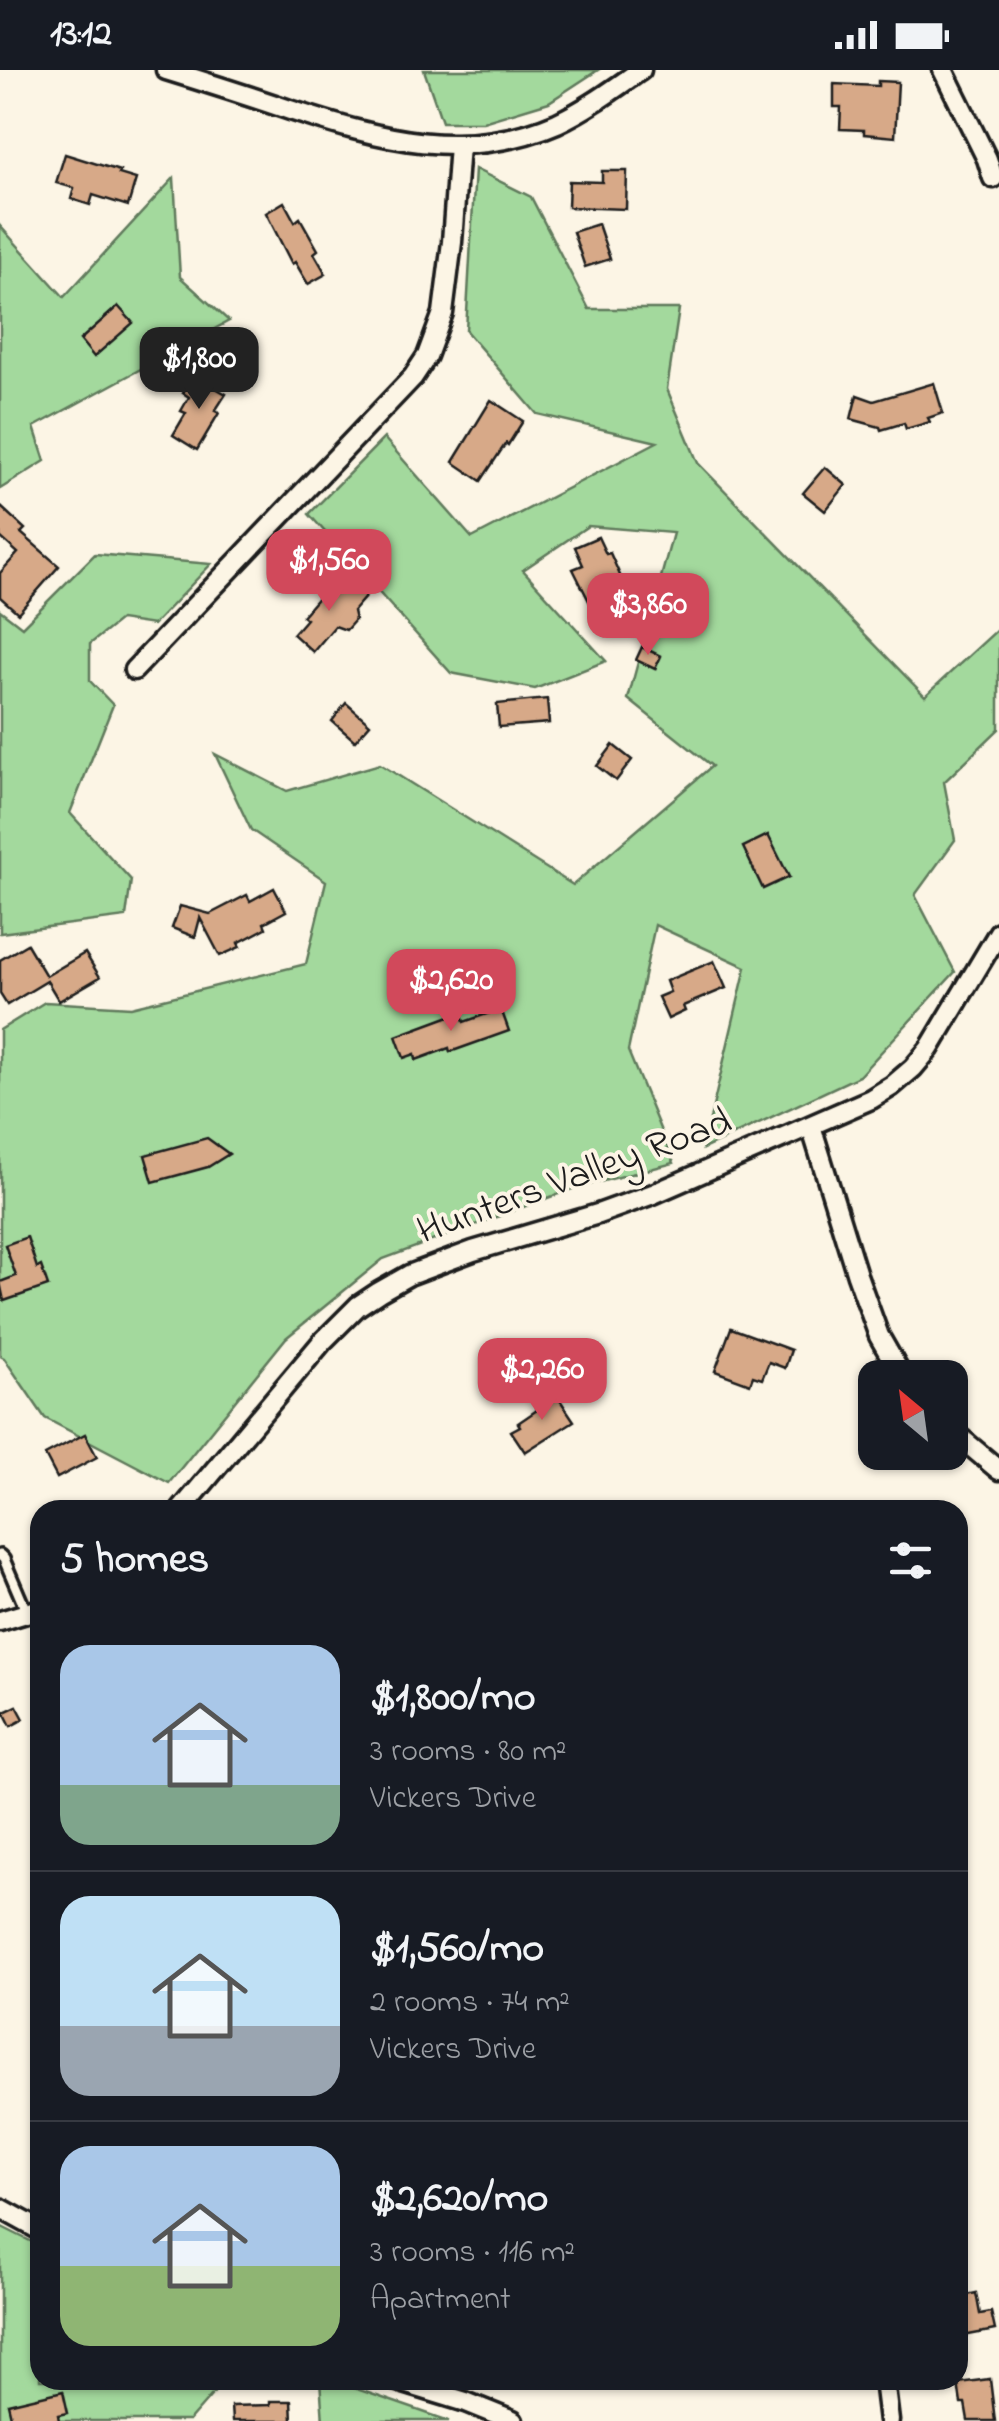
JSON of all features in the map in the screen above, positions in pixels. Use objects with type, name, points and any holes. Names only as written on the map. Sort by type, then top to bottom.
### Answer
[{"type":"street","points":[[166,70],[351,130],[432,145],[488,142],[524,135],[588,107],[641,70]]},
{"type":"street","points":[[944,70],[993,178]]},
{"type":"street","points":[[134,670],[413,378],[427,356],[443,313],[459,145]]},
{"type":"street","name":"Hunters Valley Road","points":[[190,1500],[322,1342],[358,1306],[379,1292],[409,1275],[473,1251],[653,1194],[871,1099],[892,1086],[929,1049],[999,932]]},
{"type":"street","points":[[811,1126],[857,1276],[879,1336],[893,1360]]},
{"type":"street","points":[[968,1444],[999,1470]]},
{"type":"street","points":[[0,1621],[30,1612]]},
{"type":"street","points":[[0,2208],[30,2224]]},
{"type":"street","points":[[427,2390],[513,2421]]},
{"type":"street","points":[[885,2390],[889,2421]]},
{"type":"lane","points":[[0,1555],[30,1604]]},
{"type":"green space","points":[[424,70],[598,70],[549,102],[483,122],[442,122]]},
{"type":"green space","points":[[475,169],[531,197],[589,309],[679,309],[667,389],[698,463],[925,696],[999,628],[999,729],[944,782],[955,840],[915,895],[955,972],[859,1076],[703,1149],[746,967],[655,925],[628,1051],[674,1163],[572,1189],[383,1259],[286,1338],[169,1483],[45,1418],[0,1356],[0,1030],[45,1002],[131,1007],[306,964],[326,881],[251,830],[215,754],[287,791],[380,764],[573,885],[712,766],[628,699],[673,533],[588,526],[523,570],[606,661],[535,689],[451,673],[309,514],[384,438],[472,538],[657,442],[537,414],[466,331]]},
{"type":"green space","points":[[174,178],[180,277],[229,321],[34,427],[45,461],[0,489],[0,226],[64,297]]},
{"type":"green space","points":[[95,554],[211,564],[153,625],[120,620],[90,644],[90,681],[113,705],[70,813],[131,880],[126,917],[0,933],[0,610],[22,627]]},
{"type":"green space","points":[[0,2226],[30,2241],[30,2390],[216,2390],[189,2421],[0,2421]]},
{"type":"green space","points":[[321,2390],[360,2390],[449,2421],[323,2421]]},
{"type":"building","points":[[878,81],[898,82],[895,137],[840,129],[841,107],[834,107],[834,84],[878,86]]},
{"type":"building","points":[[65,154],[136,179],[128,206],[93,195],[90,205],[71,199],[74,188],[56,183]]},
{"type":"building","points":[[602,171],[627,171],[626,209],[568,207],[569,181],[602,182]]},
{"type":"building","points":[[284,202],[295,222],[300,218],[326,274],[308,284],[295,262],[292,264],[266,213]]},
{"type":"building","points":[[598,224],[610,259],[585,267],[573,232]]},
{"type":"building","points":[[118,306],[133,323],[94,357],[80,340]]},
{"type":"building","points":[[193,375],[226,394],[197,450],[173,435],[186,413],[181,411],[189,397],[183,393]]},
{"type":"building","points":[[934,383],[943,413],[928,418],[930,422],[906,429],[904,423],[881,430],[851,419],[857,395],[874,401]]},
{"type":"building","points":[[491,400],[523,421],[481,481],[453,462]]},
{"type":"building","points":[[825,467],[846,485],[825,511],[803,493]]},
{"type":"building","points":[[0,506],[25,529],[21,533],[59,566],[18,613],[0,597],[0,573],[18,553],[0,537]]},
{"type":"building","points":[[598,537],[606,554],[610,553],[637,621],[606,635],[573,569],[583,565],[575,547]]},
{"type":"building","points":[[346,578],[366,596],[353,611],[355,620],[346,630],[335,626],[313,652],[293,634],[306,619],[302,616],[328,586],[334,591]]},
{"type":"building","points":[[642,647],[661,656],[655,669],[636,660]]},
{"type":"building","points":[[547,699],[549,723],[499,727],[497,704]]},
{"type":"building","points":[[346,703],[370,724],[355,741],[332,721]]},
{"type":"building","points":[[613,745],[632,760],[616,781],[597,766]]},
{"type":"building","points":[[768,835],[789,877],[763,889],[743,847]]},
{"type":"building","points":[[274,888],[286,911],[264,923],[266,928],[238,943],[240,947],[220,956],[200,918],[195,937],[172,928],[180,906],[210,914],[247,895],[250,901]]},
{"type":"building","points":[[27,944],[46,976],[85,953],[100,977],[59,1001],[47,981],[7,1005],[0,994],[0,960]]},
{"type":"building","points":[[714,961],[726,988],[683,1006],[685,1011],[668,1019],[658,997],[670,992],[666,981]]},
{"type":"building","points":[[501,1009],[509,1031],[450,1052],[449,1048],[416,1060],[415,1054],[404,1058],[396,1036],[461,1012],[464,1022]]},
{"type":"building","points":[[207,1138],[229,1154],[208,1167],[153,1182],[145,1155]]},
{"type":"building","points":[[27,1237],[37,1268],[41,1266],[48,1286],[4,1301],[0,1282],[16,1276],[5,1245]]},
{"type":"building","points":[[731,1328],[791,1350],[785,1368],[769,1362],[762,1379],[753,1376],[750,1384],[715,1371]]},
{"type":"building","points":[[556,1394],[574,1421],[525,1452],[511,1431]]},
{"type":"building","points":[[85,1434],[97,1457],[57,1478],[45,1455]]},
{"type":"building","points":[[17,1706],[24,1719],[11,1726],[4,1712]]},
{"type":"building","points":[[976,2293],[980,2314],[991,2312],[995,2330],[968,2335],[968,2295]]},
{"type":"building","points":[[990,2379],[995,2421],[968,2421],[959,2390],[968,2390],[968,2382]]},
{"type":"building","points":[[63,2391],[68,2413],[59,2415],[60,2421],[12,2421],[8,2404]]},
{"type":"building","points":[[270,2401],[291,2401],[292,2421],[232,2421],[231,2406],[270,2405]]}]
